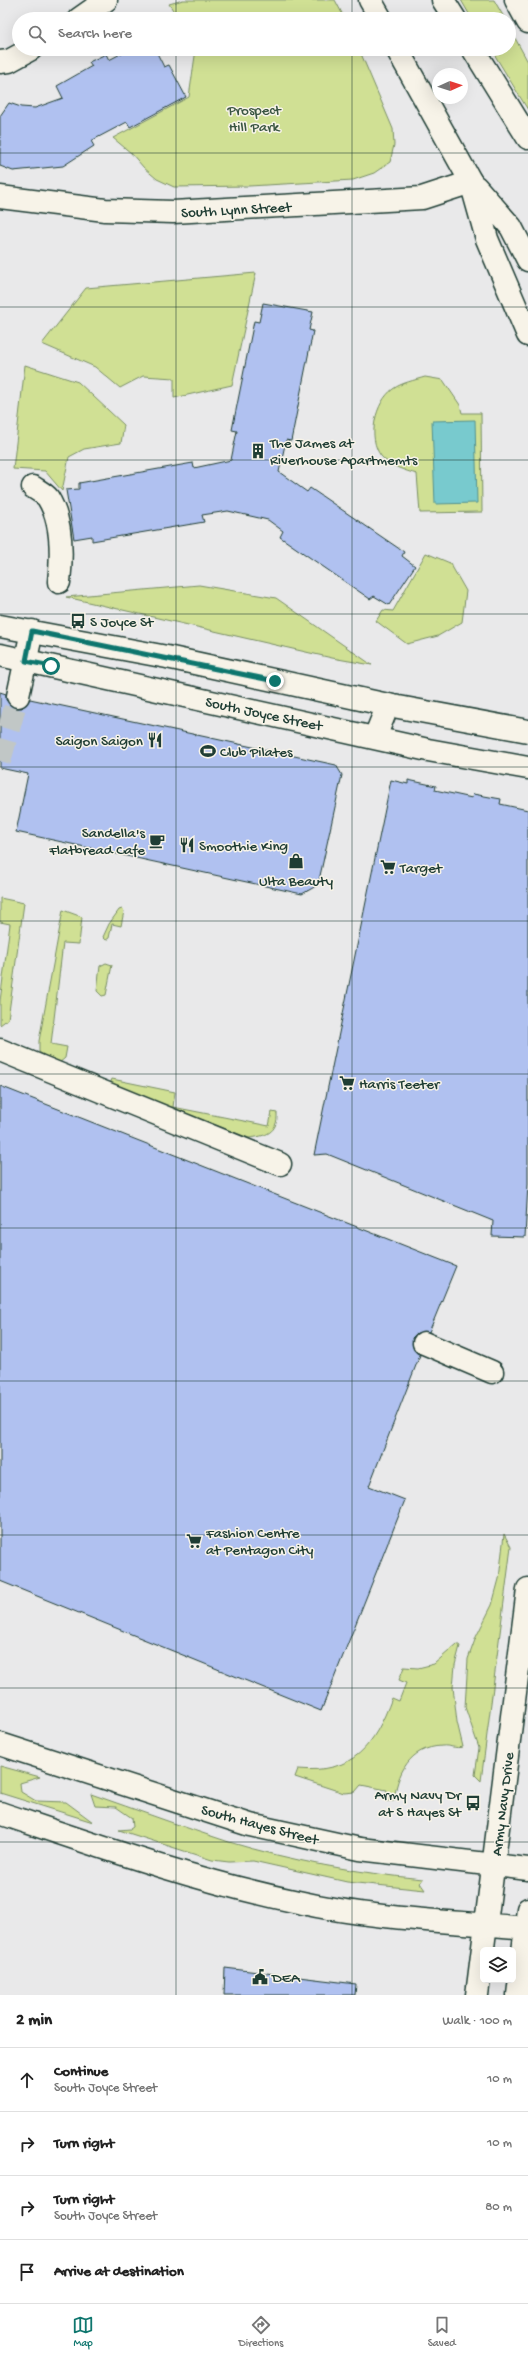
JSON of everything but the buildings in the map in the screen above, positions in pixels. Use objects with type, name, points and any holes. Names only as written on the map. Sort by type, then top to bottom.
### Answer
[{"type":"main road","points":[[89,12],[106,0]]},
{"type":"main road","points":[[370,0],[377,12]]},
{"type":"main road","points":[[443,0],[451,12]]},
{"type":"main road","points":[[516,0],[528,22]]},
{"type":"main road","points":[[0,62],[9,61],[18,56]]},
{"type":"main road","points":[[402,56],[471,182],[511,227],[528,260]]},
{"type":"main road","points":[[477,56],[528,138]]},
{"type":"main road","points":[[471,182],[487,239],[528,335]]},
{"type":"main road","name":"South Lynn Street","points":[[0,197],[105,210],[173,212],[422,198],[471,182]]},
{"type":"main road","points":[[33,487],[47,498],[56,520],[61,549],[59,582]]},
{"type":"main road","points":[[0,626],[167,657],[388,705],[528,731]]},
{"type":"main road","points":[[18,696],[32,631]]},
{"type":"main road","name":"South Joyce Street","points":[[0,655],[375,737],[428,750],[528,768]]},
{"type":"main road","points":[[375,737],[388,705]]},
{"type":"main road","points":[[0,1050],[280,1164]]},
{"type":"main road","points":[[424,1343],[492,1372]]},
{"type":"main road","name":"Army Navy Drive","points":[[477,1995],[495,1865],[528,1589]]},
{"type":"main road","name":"South Hayes Street","points":[[0,1744],[250,1825],[360,1849],[528,1869]]},
{"type":"main road","points":[[0,1813],[126,1855],[224,1884],[299,1903],[372,1914],[486,1924],[527,1922],[518,1995]]},
{"type":"green space","points":[[183,0],[335,0],[341,12],[174,12],[169,4]]},
{"type":"green space","points":[[461,0],[494,0],[501,12],[468,12]]},
{"type":"green space","points":[[516,40],[528,62],[528,110],[495,56],[516,56]]},
{"type":"green space","name":"Prospect Hill Park","points":[[195,56],[362,56],[393,129],[394,145],[390,162],[374,173],[353,180],[249,186],[174,187],[157,179],[144,168],[131,153],[113,138],[189,97]]},
{"type":"green space","points":[[256,273],[232,385],[174,398],[174,378],[143,376],[120,388],[95,367],[42,344],[86,288]]},
{"type":"green space","points":[[25,365],[78,382],[124,425],[121,443],[84,449],[69,457],[62,491],[45,471],[13,469]]},
{"type":"green space","points":[[425,377],[443,380],[460,405],[462,413],[481,413],[482,512],[420,513],[417,474],[388,463],[381,456],[377,448],[374,440],[374,430],[375,421],[382,402],[396,387]]},
{"type":"green space","points":[[426,553],[450,563],[466,591],[462,622],[438,636],[407,644],[376,621],[383,610],[393,611]]},
{"type":"green space","points":[[199,585],[276,598],[372,665],[332,658],[66,597]]},
{"type":"green space","points":[[0,898],[24,903],[8,1019],[0,1025],[0,1001],[10,924],[0,922]]},
{"type":"green space","points":[[122,909],[124,911],[121,926],[112,924],[109,938],[106,940],[103,937],[109,924],[119,910]]},
{"type":"green space","points":[[63,910],[82,917],[79,944],[63,943],[51,1044],[67,1047],[65,1058],[58,1064],[39,1052],[39,1041]]},
{"type":"green space","points":[[106,963],[112,965],[106,995],[102,996],[97,991],[100,966]]},
{"type":"green space","points":[[112,1079],[175,1092],[173,1107],[269,1126],[272,1112],[277,1113],[277,1120],[270,1132],[261,1136],[249,1138],[110,1084]]},
{"type":"green space","points":[[504,1534],[511,1547],[481,1781],[475,1775],[479,1748],[465,1707],[468,1659],[476,1637],[492,1605],[499,1579]]},
{"type":"green space","points":[[457,1644],[460,1646],[455,1665],[453,1687],[457,1722],[463,1747],[457,1748],[445,1746],[431,1748],[421,1751],[413,1757],[402,1772],[398,1781],[394,1801],[385,1801],[387,1790],[361,1785],[355,1792],[344,1793],[295,1777],[298,1769],[334,1767],[348,1761],[359,1753],[369,1743],[378,1730],[392,1698],[399,1701],[406,1683],[399,1680],[404,1667],[418,1668],[434,1664]]},
{"type":"green space","points":[[0,1766],[40,1777],[20,1783],[21,1792],[36,1801],[66,1802],[93,1822],[0,1793]]},
{"type":"green space","points":[[91,1794],[253,1849],[349,1870],[423,1879],[420,1883],[425,1890],[347,1882],[253,1861],[229,1862],[212,1860],[119,1830],[130,1829],[133,1827],[132,1818],[116,1807],[95,1806]]},
{"type":"water","points":[[475,420],[477,503],[435,504],[432,421]]},
{"type":"tunnel","points":[[0,761],[18,696]]},
{"type":"place","name":"The James at Riverhouse Apartmemts","points":[[258,451]]},
{"type":"place","name":"S Joyce St","points":[[78,621]]},
{"type":"place","name":"Saigon Saigon","points":[[155,740]]},
{"type":"place","name":"Club Pilates","points":[[208,751]]},
{"type":"place","name":"Sandella's Flatbread Cafe","points":[[157,841]]},
{"type":"place","name":"Smoothie King","points":[[187,845]]},
{"type":"place","name":"Ulta Beauty","points":[[296,861]]},
{"type":"place","name":"Target","points":[[388,867]]},
{"type":"place","name":"Harris Teeter","points":[[347,1083]]},
{"type":"place","name":"Fashion Centre at Pentagon City","points":[[194,1541]]},
{"type":"place","name":"Army Navy Dr at S Hayes St","points":[[473,1803]]},
{"type":"place","name":"DEA","points":[[260,1977]]},
{"type":"route","points":[[51,666],[26,661],[32,631],[167,657],[275,681]]}]
